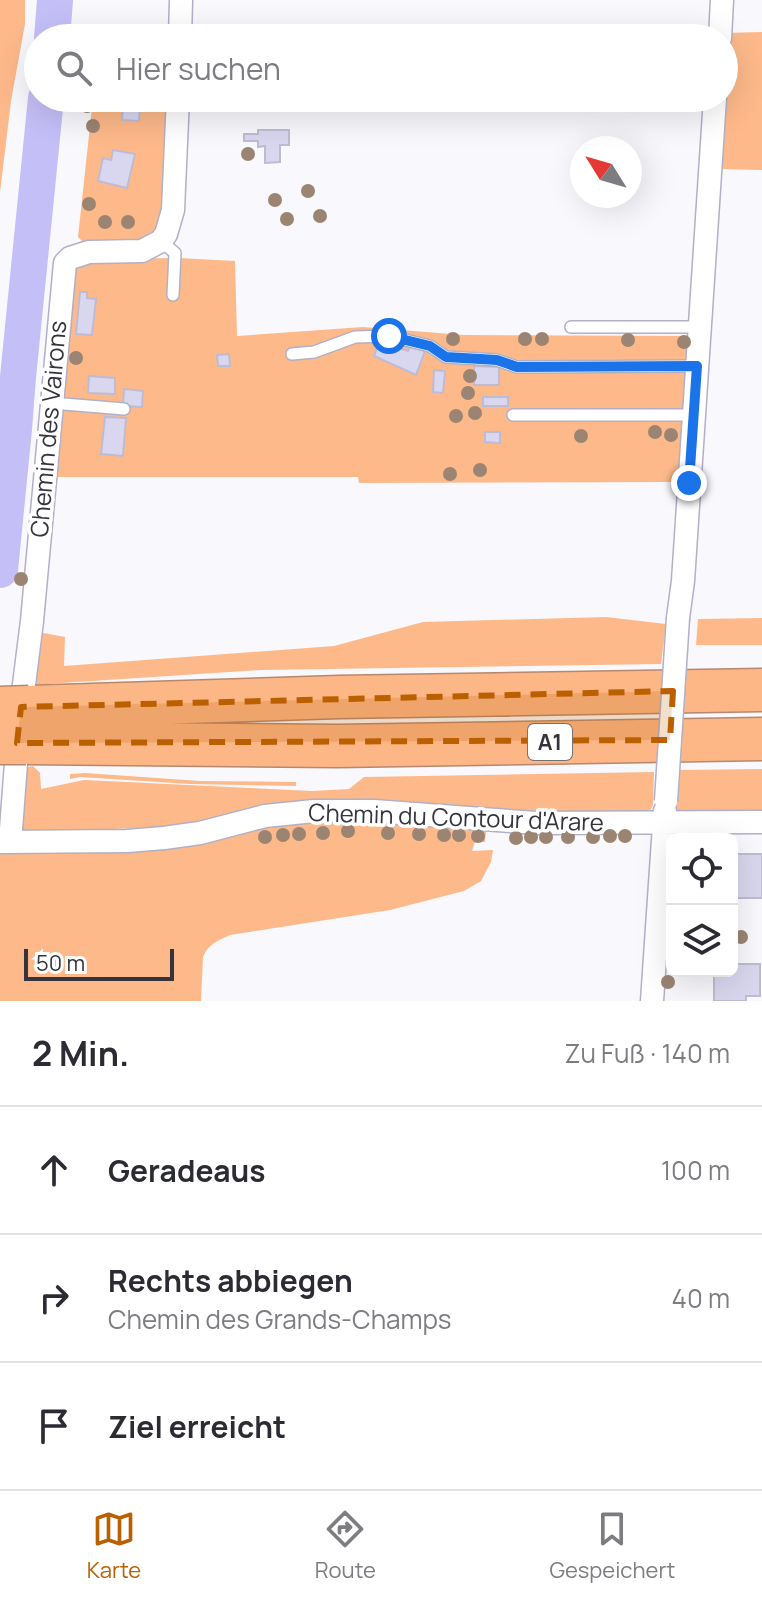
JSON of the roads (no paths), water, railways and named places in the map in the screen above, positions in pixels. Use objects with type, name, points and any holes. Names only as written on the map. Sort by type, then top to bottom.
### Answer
[{"type":"highway","name":"A1","points":[[14,725],[355,696],[762,690]]},
{"type":"highway","name":"A1","points":[[14,725],[337,746],[762,739]]},
{"type":"street","points":[[180,24],[181,0]]},
{"type":"street","points":[[721,24],[722,0]]},
{"type":"street","points":[[161,241],[173,210],[177,112]]},
{"type":"street","points":[[652,1001],[714,112]]},
{"type":"street","name":"Chemin des Vairons","points":[[5,842],[32,621],[65,263],[70,258],[89,252],[142,251],[161,241]]},
{"type":"street","name":"Chemin du Contour d'Arare","points":[[5,842],[164,838],[200,833],[265,816],[314,811],[374,811],[536,823],[665,812],[762,822]]},
{"type":"lane","points":[[161,241],[175,253],[173,295]]},
{"type":"lane","points":[[571,327],[700,327]]},
{"type":"lane","points":[[292,354],[314,352],[368,335],[389,336],[430,346],[446,357],[497,360],[517,367],[697,366]]},
{"type":"lane","points":[[52,403],[124,409]]},
{"type":"lane","points":[[513,415],[694,415]]},
{"type":"waterway","points":[[53,24],[55,0]]},
{"type":"waterway","points":[[14,429],[45,112]]},
{"type":"waterway","points":[[0,570],[14,429],[5,407]]}]
